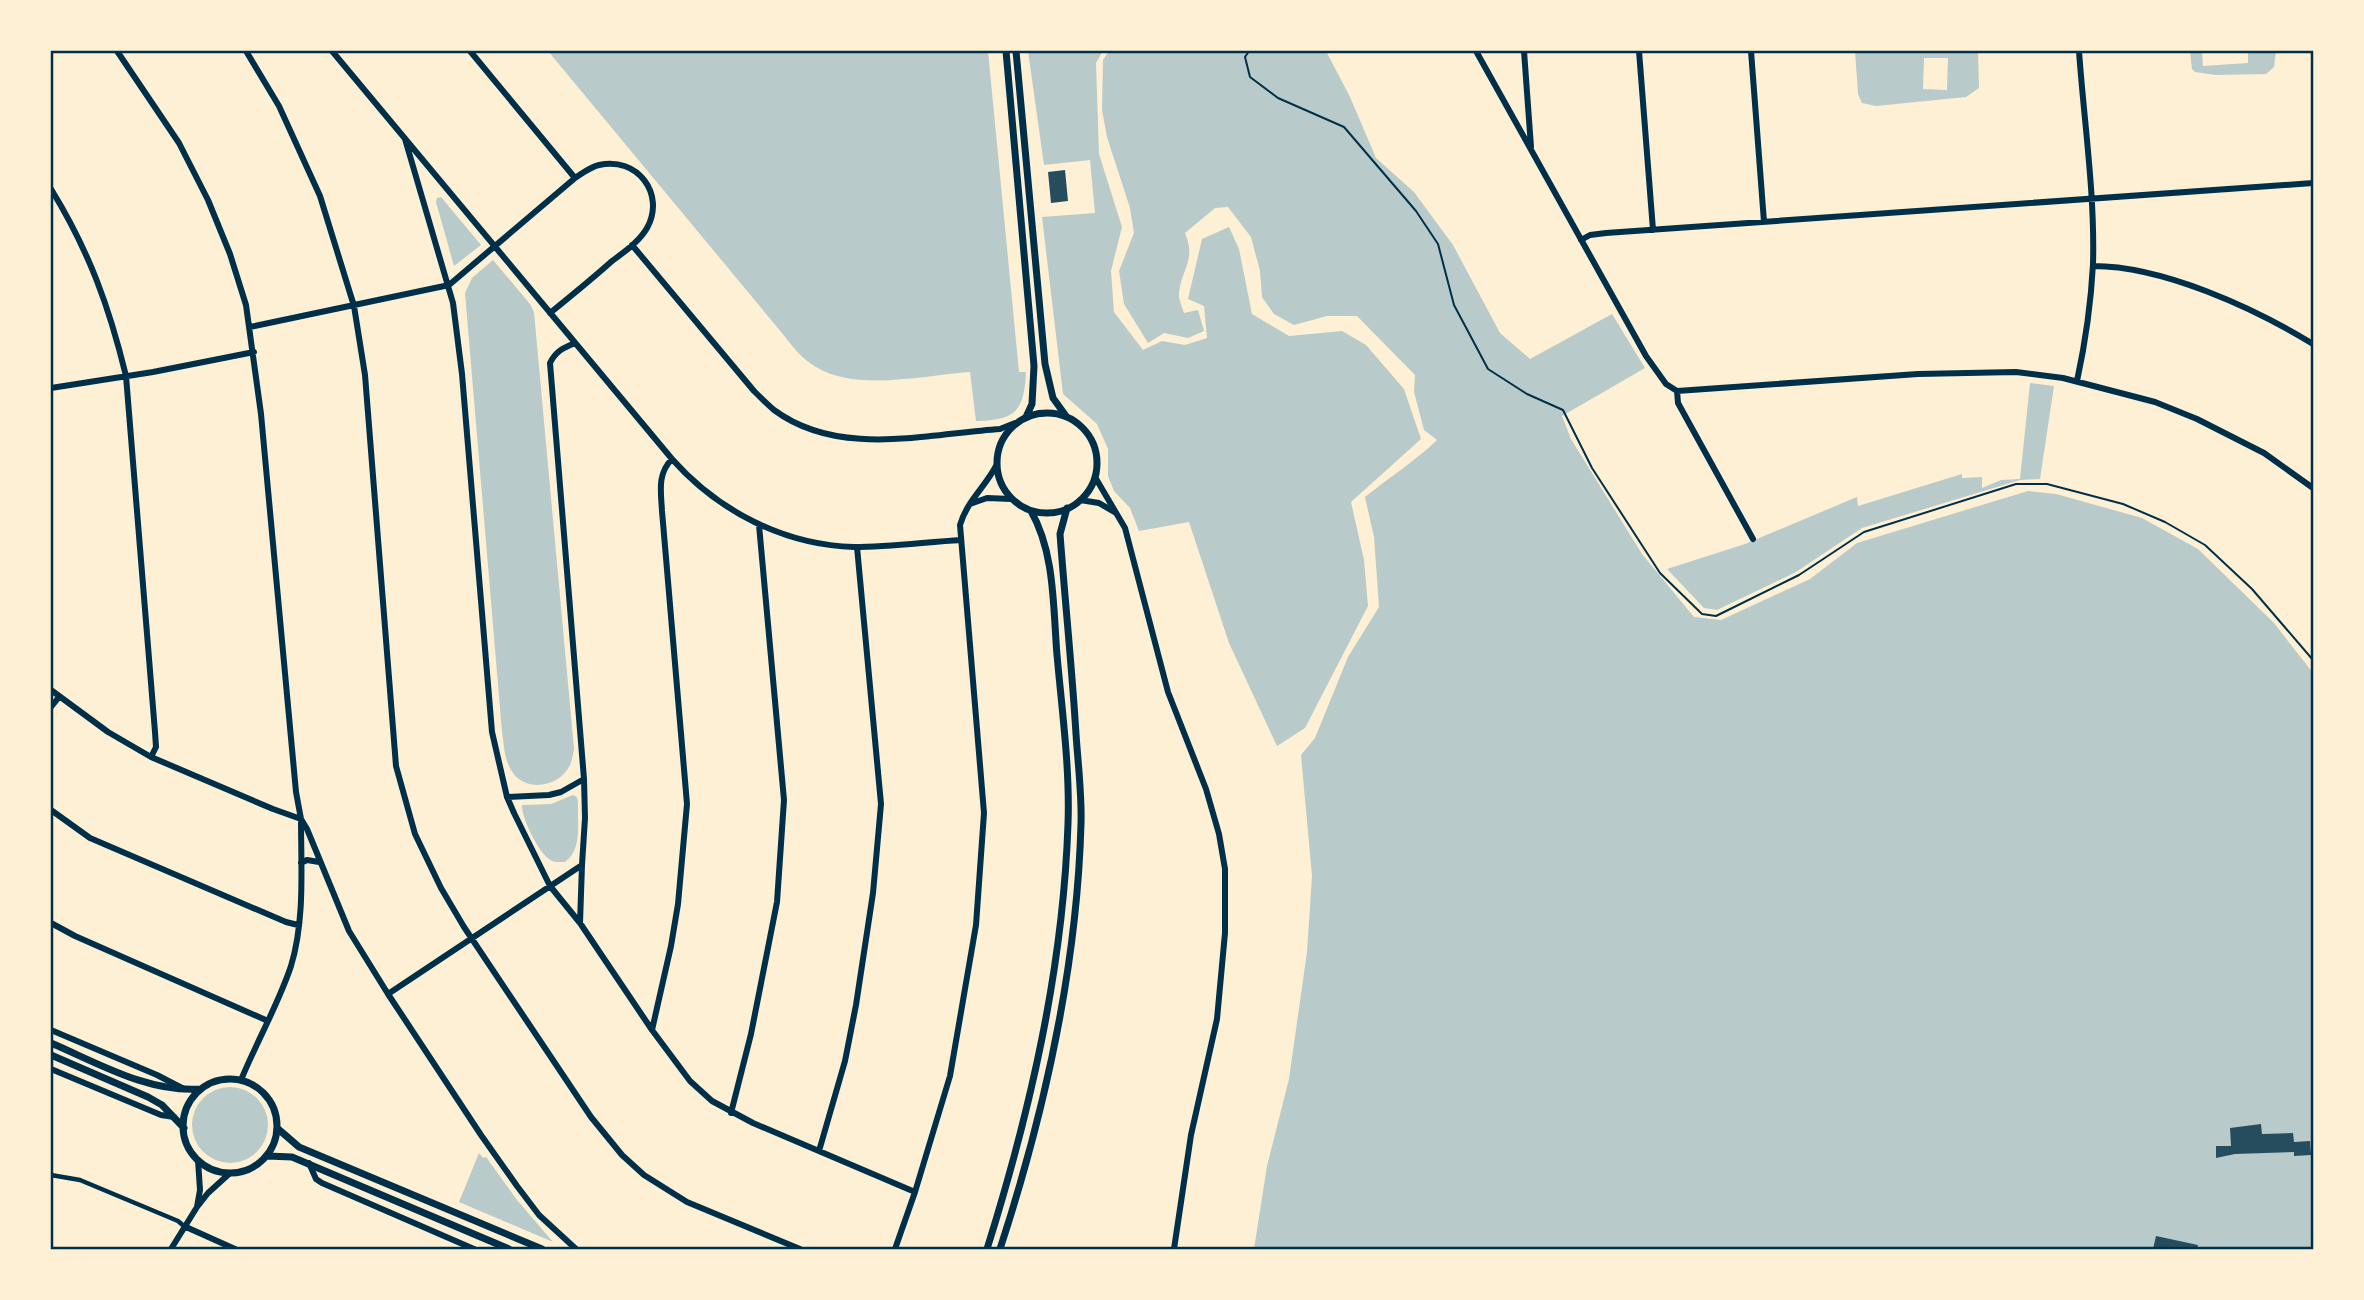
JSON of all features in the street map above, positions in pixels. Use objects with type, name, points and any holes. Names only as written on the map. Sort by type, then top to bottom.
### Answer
[{"type":"street","points":[[117,51],[179,143],[208,200],[230,254],[246,305],[254,352],[296,792],[301,819],[301,863],[298,925],[291,964],[241,1080]]},
{"type":"street","points":[[246,51],[279,106],[320,195],[354,306],[365,374],[396,766],[415,834],[441,888],[471,939],[591,1117],[622,1155],[644,1175],[687,1202],[800,1249]]},
{"type":"street","points":[[332,51],[672,459],[709,495],[759,525],[806,541],[856,547],[961,540]]},
{"type":"street","points":[[470,51],[575,178]]},
{"type":"street","points":[[1006,51],[1034,366],[1032,404],[1026,417]]},
{"type":"street","points":[[1016,51],[1045,364],[1053,398],[1066,416]]},
{"type":"street","points":[[1476,51],[1646,356],[1666,384],[1677,391],[1918,374],[2016,372],[2077,381],[2155,402],[2197,419],[2264,453],[2313,488]]},
{"type":"street","points":[[1524,51],[1531,148]]},
{"type":"street","points":[[1639,51],[1653,230]]},
{"type":"street","points":[[1751,51],[1764,222]]},
{"type":"street","points":[[2077,381],[2093,266],[2091,198],[2079,51]]},
{"type":"street","points":[[1514,117],[1520,117],[1529,109]]},
{"type":"street","points":[[405,139],[453,303],[462,374],[492,732],[508,797],[550,886],[580,923],[690,1081],[712,1101],[731,1113],[915,1192]]},
{"type":"street","points":[[250,327],[449,285],[575,178],[600,164],[622,166],[637,172],[649,186],[654,214],[646,231],[550,313]]},
{"type":"street","points":[[1581,240],[1590,235],[1653,230],[2313,183]]},
{"type":"street","points":[[51,188],[90,261],[113,322],[126,376],[156,747],[151,757]]},
{"type":"street","points":[[632,245],[754,391],[774,410],[799,424],[851,439],[878,440],[1000,429],[1026,417],[1052,412],[1066,416],[1081,426],[1092,441],[1097,459],[1095,477],[1080,500],[1067,508],[1048,513],[1031,510],[1011,499],[987,498],[968,505]]},
{"type":"street","points":[[2093,266],[2160,276],[2275,321],[2313,344]]},
{"type":"street","points":[[575,343],[561,348],[550,363],[584,779],[580,923]]},
{"type":"street","points":[[51,388],[254,352]]},
{"type":"street","points":[[1677,391],[1678,403],[1753,539]]},
{"type":"street","points":[[1011,499],[996,466],[997,452],[1004,436],[1015,423]]},
{"type":"street","points":[[652,1030],[678,904],[687,804],[662,511],[661,478],[672,459]]},
{"type":"street","points":[[895,1249],[950,1076],[976,925],[984,813],[960,526],[968,505],[989,480],[996,466]]},
{"type":"street","points":[[1095,477],[1125,528],[1168,692],[1206,789],[1219,834],[1225,869],[1225,933],[1217,1020],[1191,1135],[1174,1249]]},
{"type":"street","points":[[1080,500],[1109,507],[1120,517]]},
{"type":"street","points":[[1000,1249],[1033,1136],[1057,1030],[1077,871],[1081,823],[1079,773],[1060,534],[1067,508]]},
{"type":"street","points":[[987,1249],[1006,1189],[1033,1082],[1059,932],[1066,869],[1067,774],[1054,608],[1047,549],[1031,510]]},
{"type":"street","points":[[731,1113],[751,1034],[777,902],[784,800],[759,525]]},
{"type":"street","points":[[820,1151],[845,1061],[859,992],[873,893],[880,804],[856,547]]},
{"type":"street","points":[[51,691],[108,732],[151,757],[273,810],[301,819],[349,931],[388,994],[517,1186],[539,1215],[576,1249]]},
{"type":"street","points":[[51,707],[59,697]]},
{"type":"street","points":[[508,797],[561,792],[584,779]]},
{"type":"street","points":[[51,810],[90,838],[298,925]]},
{"type":"street","points":[[301,863],[307,860],[319,862]]},
{"type":"street","points":[[388,994],[582,864]]},
{"type":"street","points":[[51,923],[268,1021]]},
{"type":"street","points":[[51,1030],[186,1090]]},
{"type":"street","points":[[51,1043],[152,1086],[201,1089],[230,1078],[251,1083],[264,1092],[271,1102],[277,1117],[277,1128],[267,1156],[258,1164],[229,1174],[208,1193],[171,1249]]},
{"type":"street","points":[[51,1055],[148,1097],[162,1105],[184,1128]]},
{"type":"street","points":[[51,1069],[160,1115],[174,1117]]},
{"type":"street","points":[[201,1089],[188,1106],[184,1128],[187,1143],[198,1160],[211,1169],[229,1174]]},
{"type":"street","points":[[277,1128],[299,1147],[542,1249]]},
{"type":"street","points":[[267,1156],[292,1157],[309,1163],[509,1249]]},
{"type":"street","points":[[197,1207],[200,1190],[198,1160]]},
{"type":"street","points":[[309,1163],[316,1179],[322,1183],[474,1249]]},
{"type":"street","points":[[51,1175],[80,1180],[178,1221],[235,1249]]},
{"type":"path","points":[[1249,51],[1245,57],[1250,77],[1278,97],[1344,127],[1416,211],[1438,244],[1454,305],[1488,369],[1527,394],[1563,410],[1592,468],[1660,573],[1702,614],[1716,616],[1799,575],[1864,532],[2016,484],[2047,484],[2123,504],[2165,522],[2204,545],[2252,589],[2313,660]]},
{"type":"shaded area","points":[[548,51],[988,51],[1019,372],[1026,372],[1023,396],[1015,411],[1000,418],[976,421],[970,372],[891,380],[851,379],[833,375],[806,360]]},
{"type":"shaded area","points":[[1028,51],[1103,51],[1096,63],[1099,154],[1122,227],[1111,271],[1114,312],[1143,350],[1162,341],[1185,345],[1207,338],[1204,306],[1188,299],[1202,239],[1229,227],[1239,249],[1252,314],[1289,336],[1342,331],[1366,345],[1404,389],[1421,439],[1351,502],[1364,560],[1368,606],[1305,728],[1277,746],[1229,643],[1189,522],[1139,531],[1130,508],[1114,491],[1108,476],[1108,449],[1097,424],[1063,394],[1042,217],[1095,213],[1090,160],[1044,165]]},
{"type":"shaded area","points":[[1109,51],[1326,51],[1350,97],[1376,158],[1414,192],[1453,245],[1500,333],[1530,359],[1612,314],[1645,368],[1562,416],[1571,439],[1642,554],[1694,617],[1721,620],[1810,579],[1857,543],[2028,491],[2056,494],[2142,518],[2198,549],[2274,623],[2313,673],[2313,1249],[1254,1249],[1267,1166],[1289,1079],[1307,952],[1312,876],[1301,755],[1315,738],[1348,657],[1379,607],[1374,537],[1365,497],[1437,440],[1424,430],[1414,392],[1415,375],[1357,316],[1327,316],[1294,325],[1274,314],[1262,297],[1260,271],[1251,237],[1228,207],[1215,208],[1185,233],[1189,257],[1179,297],[1184,313],[1198,310],[1204,331],[1188,338],[1164,333],[1148,343],[1124,304],[1119,271],[1134,233],[1130,208],[1107,137],[1102,110],[1103,60]]},
{"type":"shaded area","points":[[1855,51],[1978,51],[1979,88],[1966,97],[1876,106],[1862,103],[1858,94]],"holes":[[[1924,58],[1948,58],[1947,90],[1923,89]]]},
{"type":"shaded area","points":[[2190,51],[2202,51],[2203,66],[2248,63],[2248,51],[2276,51],[2274,67],[2266,74],[2215,75],[2195,72],[2192,69]]},
{"type":"shaded area","points":[[441,197],[481,245],[454,266],[436,202],[437,198]]},
{"type":"shaded area","points":[[493,260],[534,312],[574,749],[571,763],[565,773],[550,783],[541,785],[524,782],[511,770],[502,732],[465,293],[472,278]]},
{"type":"shaded area","points":[[2030,383],[2054,386],[2040,479],[2020,480],[1862,528],[1796,572],[1717,610],[1704,608],[1667,569],[1745,544],[1857,497],[1858,506],[1962,474],[1962,478],[1982,477],[1982,488],[2001,480],[2020,479]]},
{"type":"shaded area","points":[[573,795],[578,802],[577,843],[571,857],[565,862],[553,861],[545,855],[527,826],[522,805],[551,804]]},
{"type":"shaded area","points":[[230,1087],[245,1090],[257,1098],[265,1110],[268,1125],[265,1140],[257,1152],[245,1160],[230,1163],[215,1160],[203,1152],[195,1140],[192,1125],[195,1110],[203,1098],[215,1090]]},
{"type":"shaded area","points":[[479,1153],[483,1158],[486,1157],[517,1200],[553,1242],[459,1202]]},
{"type":"building","points":[[1065,170],[1068,201],[1051,203],[1048,172]]},
{"type":"building","points":[[2261,1124],[2262,1134],[2293,1133],[2294,1142],[2310,1141],[2311,1155],[2294,1156],[2294,1152],[2235,1154],[2216,1158],[2216,1146],[2231,1146],[2230,1128]]},
{"type":"building","points":[[2156,1236],[2198,1245],[2197,1249],[2153,1249]]}]
